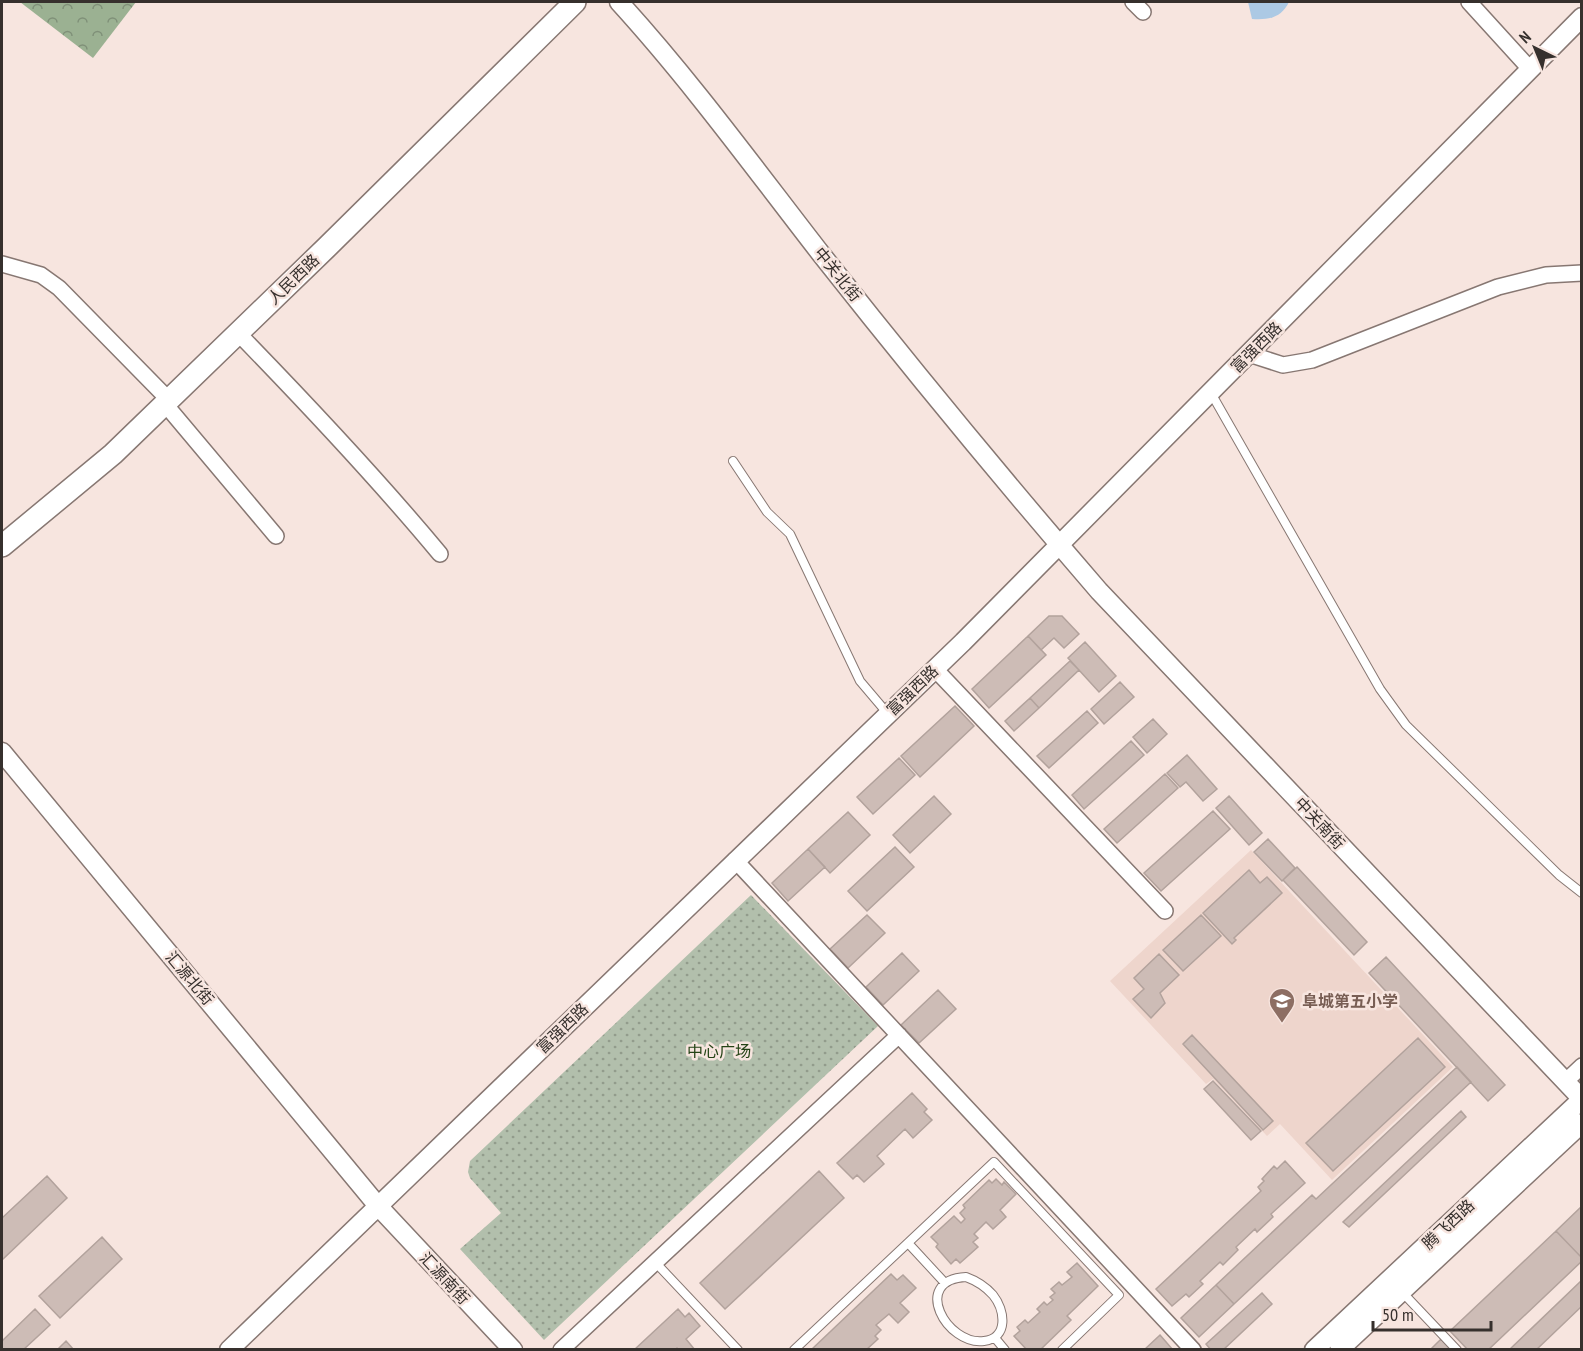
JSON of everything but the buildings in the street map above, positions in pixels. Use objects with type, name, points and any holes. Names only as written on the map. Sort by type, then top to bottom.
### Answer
[{"type":"main road","name":"人民西路","points":[[2,546],[90,474],[167,402],[575,2]]},
{"type":"street","name":"中关北街","points":[[619,2],[1059,545]]},
{"type":"street","points":[[1469,2],[1530,69]]},
{"type":"street","name":"富强西路","points":[[229,1350],[935,669],[1211,393],[1581,17]]},
{"type":"street","points":[[2,264],[41,275],[59,288],[167,402],[276,536]]},
{"type":"street","points":[[1249,354],[1283,365],[1312,360],[1498,287],[1546,276],[1581,273]]},
{"type":"street","points":[[238,333],[324,422],[440,554]]},
{"type":"street","name":"中关南街","points":[[1059,545],[1107,599],[1581,1099]]},
{"type":"street","points":[[935,669],[1165,911]]},
{"type":"street","name":"汇源北街","points":[[2,752],[378,1206]]},
{"type":"street","points":[[735,860],[1193,1350]]},
{"type":"street","points":[[561,1350],[899,1035]]},
{"type":"street","points":[[1565,1082],[1581,1066]]},
{"type":"street","name":"腾飞西路","points":[[1314,1350],[1581,1099]]},
{"type":"street","name":"腾飞西路","points":[[1339,1350],[1581,1123]]},
{"type":"street","name":"汇源南街","points":[[378,1206],[513,1350]]},
{"type":"lane","points":[[1211,393],[1380,689],[1406,725],[1559,876],[1581,893]]},
{"type":"lane","points":[[733,461],[767,512],[790,534],[860,681],[888,714]]},
{"type":"lane","points":[[794,1350],[994,1162],[1119,1295],[1062,1350]]},
{"type":"lane","points":[[908,1243],[945,1283]]},
{"type":"lane","points":[[655,1262],[738,1350]]},
{"type":"lane","points":[[966,1277],[980,1282],[992,1294],[999,1304],[1003,1319],[1000,1332],[995,1338],[973,1341],[953,1330],[938,1310],[936,1297],[945,1283],[966,1277]]},
{"type":"lane","points":[[1401,1291],[1457,1350]]},
{"type":"lane","points":[[995,1338],[1005,1350]]},
{"type":"shaded area","name":"阜城第五小学","points":[[1251,850],[1453,1067],[1332,1180],[1280,1124],[1267,1136],[1213,1079],[1206,1084],[1110,981]]},
{"type":"green space","points":[[20,2],[136,2],[93,58]]},
{"type":"green space","name":"中心广场","points":[[751,895],[878,1026],[544,1340],[460,1249],[501,1213],[470,1178],[468,1172],[470,1161]]},
{"type":"water","points":[[1248,2],[1289,2],[1278,15],[1252,19]]},
{"type":"place","name":"阜城第五小学","points":[[1282,1024]]}]
